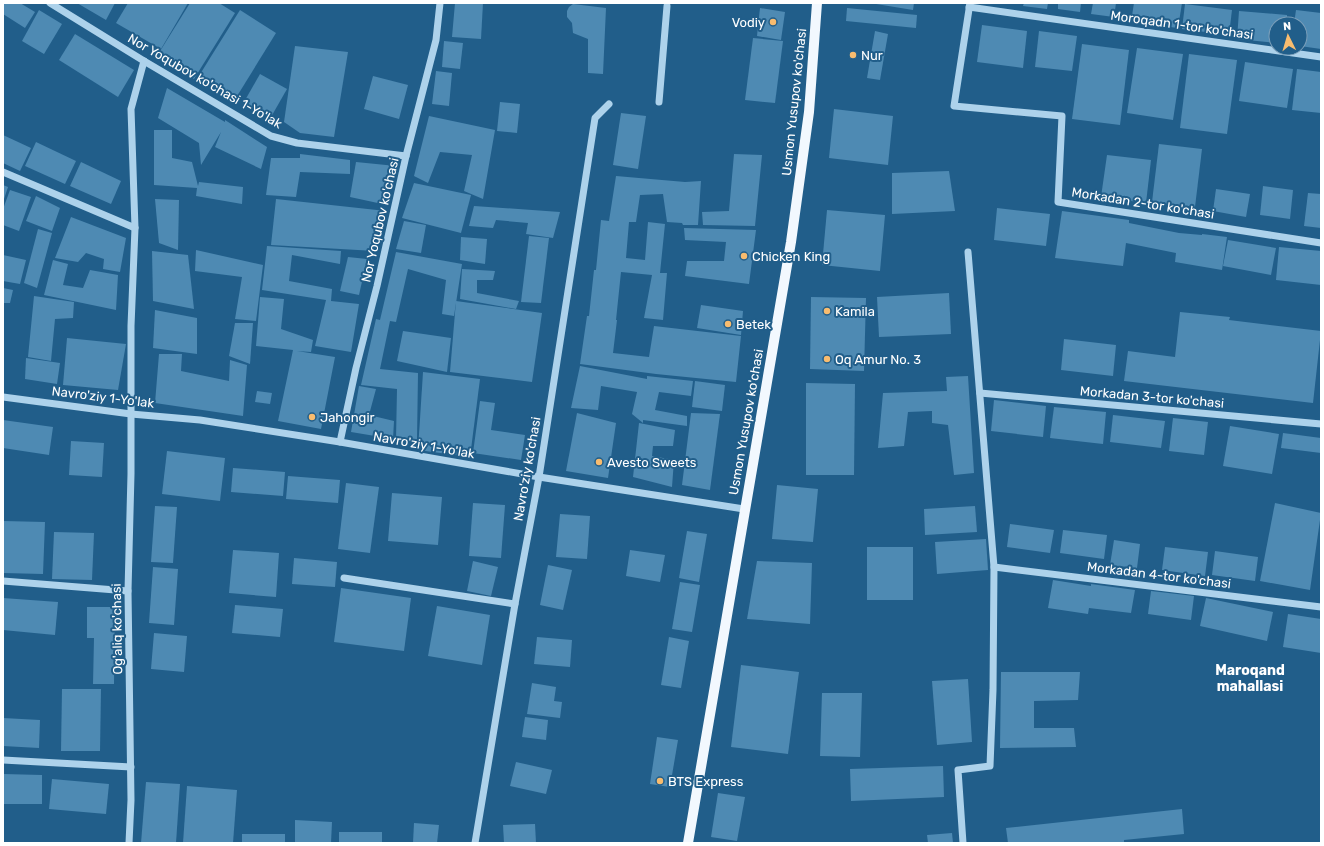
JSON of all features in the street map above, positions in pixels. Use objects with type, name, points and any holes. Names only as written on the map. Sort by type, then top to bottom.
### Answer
[{"type":"main road","name":"Usmon Yusupov ko'chasi","points":[[688,843],[792,234],[809,112],[817,3]]},
{"type":"street","name":"Nor Yoqubov ko'chasi 1-Yo'lak","points":[[50,3],[144,61],[272,136],[297,143],[406,156]]},
{"type":"street","name":"Nor Yoqubov ko'chasi","points":[[340,442],[406,156],[436,40],[440,3]]},
{"type":"street","name":"Morоqadn 1-tor ko'chasi","points":[[969,5],[1321,57]]},
{"type":"street","name":"Morkadan 2-tor ko'chasi","points":[[969,5],[954,106],[1062,116],[1058,202],[1321,243]]},
{"type":"street","points":[[659,102],[666,6]]},
{"type":"street","name":"Og'aliq ko'chasi","points":[[129,843],[131,767],[128,591],[131,326],[135,228],[131,110],[144,61]]},
{"type":"street","name":"Navro'ziy ko'chasi","points":[[475,843],[515,604],[539,477],[595,118],[609,104]]},
{"type":"street","points":[[3,172],[135,228]]},
{"type":"street","points":[[963,843],[958,770],[990,766],[993,690],[994,567],[968,252]]},
{"type":"street","name":"Morkadan 3-tor ko'chasi","points":[[980,393],[1321,424]]},
{"type":"street","name":"Navro'ziy 1-Yo'lak","points":[[3,396],[131,414],[200,420],[340,442],[539,477],[744,508]]},
{"type":"street","name":"Morkadan 4-tor ko'chasi","points":[[994,567],[1321,607]]},
{"type":"street","points":[[344,578],[515,604]]},
{"type":"street","points":[[3,581],[128,591]]},
{"type":"street","points":[[3,760],[131,767]]},
{"type":"building","points":[[3,3],[20,3],[35,12],[25,28],[3,14]]},
{"type":"building","points":[[77,3],[115,3],[106,20]]},
{"type":"building","points":[[128,3],[188,3],[161,49],[116,23]]},
{"type":"building","points":[[190,3],[219,3],[235,13],[194,79],[157,56]]},
{"type":"building","points":[[455,3],[483,3],[481,39],[452,37]]},
{"type":"building","points":[[870,3],[914,3],[913,10]]},
{"type":"building","points":[[1024,3],[1048,3],[1047,9],[1023,6]]},
{"type":"building","points":[[1058,3],[1081,3],[1080,12],[1058,9]]},
{"type":"building","points":[[1093,3],[1116,3],[1114,17],[1091,14]]},
{"type":"building","points":[[1134,3],[1182,3],[1178,28],[1131,22]]},
{"type":"building","points":[[573,4],[606,8],[603,74],[588,73],[588,39],[573,33],[572,23],[567,17],[567,11]]},
{"type":"building","points":[[1185,4],[1232,10],[1229,35],[1182,29]]},
{"type":"building","points":[[760,8],[785,12],[781,40],[757,36]]},
{"type":"building","points":[[847,8],[917,15],[916,28],[846,21]]},
{"type":"building","points":[[39,10],[62,24],[44,54],[22,41]]},
{"type":"building","points":[[240,10],[276,33],[234,101],[197,79]]},
{"type":"building","points":[[1296,10],[1321,13],[1321,49],[1308,47],[1308,16],[1295,16]]},
{"type":"building","points":[[1239,11],[1287,15],[1268,16],[1268,42],[1237,39]]},
{"type":"building","points":[[982,25],[1027,31],[1023,68],[977,62]]},
{"type":"building","points":[[875,31],[888,34],[880,80],[867,78]]},
{"type":"building","points":[[1039,31],[1077,36],[1072,71],[1035,67]]},
{"type":"building","points":[[75,34],[134,70],[118,97],[59,60]]},
{"type":"building","points":[[753,38],[783,41],[775,103],[745,100]]},
{"type":"building","points":[[444,41],[463,43],[460,69],[442,67]]},
{"type":"building","points":[[1082,44],[1129,50],[1120,125],[1072,119]]},
{"type":"building","points":[[295,46],[348,52],[334,137],[300,133],[284,122]]},
{"type":"building","points":[[1137,48],[1183,54],[1173,120],[1127,113]]},
{"type":"building","points":[[1189,54],[1237,60],[1227,134],[1180,128]]},
{"type":"building","points":[[1245,62],[1293,69],[1287,108],[1239,101]]},
{"type":"building","points":[[1297,69],[1321,72],[1321,113],[1292,110]]},
{"type":"building","points":[[436,71],[452,73],[449,106],[432,104]]},
{"type":"building","points":[[260,74],[287,89],[271,117],[244,102]]},
{"type":"building","points":[[373,76],[408,85],[399,119],[364,109]]},
{"type":"building","points":[[167,88],[225,122],[225,120],[267,147],[261,169],[215,147],[221,132],[201,165],[199,143],[158,118]]},
{"type":"building","points":[[500,102],[520,104],[517,133],[497,131]]},
{"type":"building","points":[[834,109],[893,116],[888,165],[829,158]]},
{"type":"building","points":[[621,113],[646,116],[638,169],[613,165]]},
{"type":"building","points":[[429,116],[495,130],[483,199],[464,191],[472,155],[440,152],[428,183],[414,176]]},
{"type":"building","points":[[154,130],[172,130],[172,158],[192,162],[198,186],[199,182],[243,187],[242,204],[196,196],[197,188],[154,185]]},
{"type":"building","points":[[3,135],[31,148],[20,171],[3,163]]},
{"type":"building","points":[[36,142],[76,161],[65,184],[25,166]]},
{"type":"building","points":[[1159,144],[1202,149],[1195,207],[1152,202]]},
{"type":"building","points":[[300,154],[350,160],[350,174],[300,172],[296,197],[266,195],[271,158],[300,158]]},
{"type":"building","points":[[734,154],[762,155],[755,226],[703,225],[702,212],[729,211]]},
{"type":"building","points":[[1107,155],[1151,160],[1146,203],[1101,197]]},
{"type":"building","points":[[81,162],[121,181],[111,204],[70,186]]},
{"type":"building","points":[[356,162],[396,166],[387,205],[350,197]]},
{"type":"building","points":[[949,171],[955,211],[892,214],[892,173]]},
{"type":"building","points":[[616,176],[685,182],[701,181],[698,225],[683,225],[682,223],[667,222],[663,194],[640,195],[636,222],[629,222],[626,258],[645,260],[648,222],[665,224],[660,273],[667,273],[663,320],[644,318],[652,275],[621,272],[613,353],[649,357],[654,326],[741,336],[736,382],[656,374],[580,364],[587,316],[589,316],[594,270],[596,270],[601,220],[609,221]]},
{"type":"building","points":[[414,183],[471,195],[461,233],[402,218]]},
{"type":"building","points":[[3,185],[8,187],[3,202]]},
{"type":"building","points":[[1263,186],[1293,190],[1290,219],[1260,215]]},
{"type":"building","points":[[1216,189],[1250,194],[1246,217],[1213,211]]},
{"type":"building","points":[[10,190],[31,197],[19,231],[3,225],[3,209]]},
{"type":"building","points":[[1308,193],[1321,194],[1321,228],[1304,226]]},
{"type":"building","points":[[36,196],[60,208],[52,231],[26,221]]},
{"type":"building","points":[[155,199],[179,200],[178,250],[159,243]]},
{"type":"building","points":[[276,199],[386,211],[375,251],[271,245]]},
{"type":"building","points":[[474,206],[560,212],[553,238],[526,234],[528,223],[496,220],[493,228],[469,226]]},
{"type":"building","points":[[997,208],[1050,214],[1046,246],[994,240]]},
{"type":"building","points":[[827,210],[885,215],[880,271],[822,265]]},
{"type":"building","points":[[1062,211],[1129,220],[1129,223],[1179,233],[1227,237],[1222,270],[1175,262],[1176,253],[1126,243],[1123,266],[1055,258]]},
{"type":"building","points":[[71,217],[126,238],[120,272],[103,269],[104,259],[86,253],[78,262],[55,258]]},
{"type":"building","points":[[404,221],[426,225],[421,253],[396,249]]},
{"type":"building","points":[[684,228],[756,230],[749,284],[685,276],[687,261],[724,261],[726,242],[685,240]]},
{"type":"building","points":[[38,229],[52,233],[37,288],[24,283]]},
{"type":"building","points":[[529,236],[549,238],[541,303],[521,302]]},
{"type":"building","points":[[461,237],[487,239],[485,264],[460,260]]},
{"type":"building","points":[[1228,240],[1276,248],[1271,275],[1223,266]]},
{"type":"building","points":[[267,246],[341,251],[340,264],[292,255],[289,281],[332,289],[331,301],[359,304],[351,352],[315,346],[326,300],[262,290]]},
{"type":"building","points":[[1279,247],[1321,251],[1321,285],[1276,280]]},
{"type":"building","points":[[196,250],[263,265],[256,321],[235,319],[242,277],[195,271]]},
{"type":"building","points":[[152,251],[188,255],[194,309],[153,301]]},
{"type":"building","points":[[396,252],[462,264],[454,316],[442,314],[446,280],[408,269],[396,322],[390,321],[380,369],[418,373],[417,441],[396,439],[397,389],[361,385],[376,319],[380,320]]},
{"type":"building","points":[[3,255],[26,260],[20,284],[3,281]]},
{"type":"building","points":[[348,257],[367,259],[359,295],[340,291]]},
{"type":"building","points":[[53,260],[68,264],[63,285],[83,288],[90,270],[118,275],[116,310],[44,295]]},
{"type":"building","points":[[462,269],[495,271],[493,280],[477,280],[477,293],[519,301],[516,309],[460,299]]},
{"type":"building","points":[[3,288],[13,290],[10,303],[3,303]]},
{"type":"building","points":[[949,293],[951,334],[879,337],[877,297]]},
{"type":"building","points":[[34,296],[74,302],[73,318],[55,319],[51,361],[28,357]]},
{"type":"building","points":[[260,297],[284,299],[281,329],[313,340],[311,352],[297,351],[335,357],[321,429],[278,421],[293,350],[256,346]]},
{"type":"building","points":[[811,297],[866,298],[864,371],[810,369]]},
{"type":"building","points":[[456,301],[542,313],[532,382],[450,372]]},
{"type":"building","points":[[701,305],[743,311],[741,335],[697,328]]},
{"type":"building","points":[[155,310],[197,318],[197,354],[153,348]]},
{"type":"building","points":[[1180,312],[1230,317],[1229,320],[1321,331],[1313,403],[1124,381],[1128,351],[1175,357]]},
{"type":"building","points":[[235,323],[253,323],[250,364],[229,356]]},
{"type":"building","points":[[403,331],[451,338],[447,372],[397,361]]},
{"type":"building","points":[[67,338],[126,344],[118,390],[63,385]]},
{"type":"building","points":[[1064,339],[1116,345],[1113,376],[1061,370]]},
{"type":"building","points":[[159,354],[182,354],[181,371],[229,381],[230,360],[247,365],[243,416],[155,403]]},
{"type":"building","points":[[26,358],[60,363],[57,384],[25,379]]},
{"type":"building","points":[[580,366],[647,379],[647,376],[693,381],[691,396],[659,392],[655,410],[687,416],[687,426],[643,420],[643,423],[632,414],[637,392],[601,386],[598,410],[571,408]]},
{"type":"building","points":[[423,372],[480,379],[470,457],[418,450]]},
{"type":"building","points":[[968,376],[974,473],[954,475],[948,425],[932,423],[932,411],[908,412],[904,446],[878,448],[883,393],[947,391],[946,377]]},
{"type":"building","points":[[695,381],[725,385],[722,411],[692,407]]},
{"type":"building","points":[[806,383],[855,384],[854,475],[806,475]]},
{"type":"building","points":[[359,386],[376,389],[369,415],[394,421],[393,439],[351,432]]},
{"type":"building","points":[[257,391],[272,393],[270,404],[255,402]]},
{"type":"building","points":[[994,400],[1046,406],[1043,437],[991,431]]},
{"type":"building","points":[[480,401],[495,403],[491,430],[525,435],[521,460],[473,453]]},
{"type":"building","points":[[1054,407],[1106,412],[1103,444],[1050,438]]},
{"type":"building","points":[[577,413],[616,423],[608,478],[566,471]]},
{"type":"building","points":[[691,413],[720,414],[710,490],[682,485]]},
{"type":"building","points":[[1113,415],[1165,421],[1161,448],[1110,442]]},
{"type":"building","points":[[1173,418],[1208,422],[1204,455],[1169,451]]},
{"type":"building","points":[[3,420],[53,427],[49,455],[3,448]]},
{"type":"building","points":[[639,423],[675,430],[673,446],[653,446],[652,456],[674,460],[672,487],[633,477]]},
{"type":"building","points":[[1230,426],[1279,434],[1272,474],[1223,466]]},
{"type":"building","points":[[1283,433],[1321,438],[1321,453],[1281,448]]},
{"type":"building","points":[[71,441],[104,443],[102,477],[69,475]]},
{"type":"building","points":[[167,451],[225,458],[220,501],[162,494]]},
{"type":"building","points":[[233,468],[285,472],[283,496],[231,492]]},
{"type":"building","points":[[288,476],[340,480],[338,503],[286,499]]},
{"type":"building","points":[[346,483],[379,487],[370,553],[338,549]]},
{"type":"building","points":[[777,485],[818,489],[813,542],[772,539]]},
{"type":"building","points":[[392,493],[442,497],[438,545],[388,541]]},
{"type":"building","points":[[473,503],[505,505],[501,558],[469,556]]},
{"type":"building","points":[[1275,503],[1321,513],[1310,590],[1260,581]]},
{"type":"building","points":[[155,506],[177,507],[173,563],[151,562]]},
{"type":"building","points":[[975,506],[977,532],[925,535],[924,509]]},
{"type":"building","points":[[560,514],[590,516],[587,559],[556,557]]},
{"type":"building","points":[[3,521],[45,522],[43,574],[3,573]]},
{"type":"building","points":[[1010,524],[1054,530],[1050,553],[1007,547]]},
{"type":"building","points":[[1063,530],[1107,535],[1104,559],[1060,553]]},
{"type":"building","points":[[687,531],[707,534],[699,582],[679,578]]},
{"type":"building","points":[[54,532],[94,533],[92,580],[52,579]]},
{"type":"building","points":[[986,539],[988,570],[937,574],[935,542]]},
{"type":"building","points":[[1114,540],[1140,544],[1137,568],[1110,565]]},
{"type":"building","points":[[867,547],[913,547],[913,600],[867,600]]},
{"type":"building","points":[[1165,547],[1208,552],[1205,576],[1162,570]]},
{"type":"building","points":[[233,550],[279,553],[276,597],[229,593]]},
{"type":"building","points":[[630,550],[665,555],[660,582],[626,576]]},
{"type":"building","points":[[1215,551],[1258,557],[1255,581],[1212,575]]},
{"type":"building","points":[[294,558],[337,562],[335,587],[292,584]]},
{"type":"building","points":[[473,561],[498,567],[491,596],[467,591]]},
{"type":"building","points":[[757,561],[812,563],[810,624],[747,619]]},
{"type":"building","points":[[548,565],[572,570],[563,610],[540,605]]},
{"type":"building","points":[[153,567],[178,569],[174,625],[149,623]]},
{"type":"building","points":[[1053,580],[1091,586],[1091,584],[1135,590],[1131,613],[1089,608],[1088,614],[1048,608]]},
{"type":"building","points":[[680,582],[700,585],[692,632],[672,629]]},
{"type":"building","points":[[341,588],[411,598],[404,651],[334,642]]},
{"type":"building","points":[[1151,591],[1194,596],[1191,620],[1148,614]]},
{"type":"building","points":[[3,598],[58,602],[55,635],[3,630]]},
{"type":"building","points":[[1206,598],[1273,612],[1267,641],[1200,626]]},
{"type":"building","points":[[235,605],[283,609],[280,637],[232,633]]},
{"type":"building","points":[[437,606],[490,615],[482,665],[428,656]]},
{"type":"building","points":[[87,607],[115,607],[114,684],[93,684],[94,638],[87,638]]},
{"type":"building","points":[[1288,614],[1321,619],[1321,653],[1283,647]]},
{"type":"building","points":[[154,633],[187,636],[184,672],[151,669]]},
{"type":"building","points":[[537,637],[572,640],[570,667],[534,664]]},
{"type":"building","points":[[669,637],[689,641],[681,688],[661,685]]},
{"type":"building","points":[[741,665],[799,672],[788,754],[731,747]]},
{"type":"building","points":[[1001,672],[1080,672],[1078,700],[1034,701],[1034,728],[1074,728],[1076,747],[1000,748]]},
{"type":"building","points":[[968,679],[972,742],[937,745],[932,681]]},
{"type":"building","points":[[532,683],[556,687],[554,701],[562,702],[560,718],[527,714]]},
{"type":"building","points":[[62,689],[101,689],[100,751],[61,751]]},
{"type":"building","points":[[822,693],[862,693],[860,757],[820,756]]},
{"type":"building","points":[[525,717],[548,720],[546,740],[522,737]]},
{"type":"building","points":[[3,718],[40,720],[39,748],[3,746]]},
{"type":"building","points":[[657,737],[678,740],[670,787],[650,784]]},
{"type":"building","points":[[516,762],[552,770],[546,794],[510,786]]},
{"type":"building","points":[[943,766],[944,797],[851,801],[850,769]]},
{"type":"building","points":[[3,774],[42,775],[42,804],[3,804]]},
{"type":"building","points":[[52,779],[109,784],[106,814],[49,809]]},
{"type":"building","points":[[146,782],[180,784],[176,843],[141,843]]},
{"type":"building","points":[[187,786],[237,790],[233,843],[183,843]]},
{"type":"building","points":[[718,793],[745,797],[737,841],[711,837]]},
{"type":"building","points":[[1182,809],[1184,834],[1124,840],[1124,843],[1008,843],[1006,828]]},
{"type":"building","points":[[295,820],[332,822],[331,843],[295,843]]},
{"type":"building","points":[[414,823],[439,825],[437,843],[413,843]]},
{"type":"building","points":[[535,824],[536,843],[504,843],[503,825]]},
{"type":"building","points":[[339,832],[382,832],[382,843],[339,843]]},
{"type":"building","points":[[952,833],[953,843],[928,843],[927,835]]},
{"type":"building","points":[[242,834],[285,834],[285,843],[242,843]]},
{"type":"place","name":"Vodiy","points":[[773,22]]},
{"type":"place","name":"Nur","points":[[853,55]]},
{"type":"place","name":"Chicken King","points":[[744,256]]},
{"type":"place","name":"Kamila","points":[[827,311]]},
{"type":"place","name":"Betek","points":[[728,324]]},
{"type":"place","name":"Oq Amur No. 3","points":[[827,359]]},
{"type":"place","name":"Jahongir","points":[[312,417]]},
{"type":"place","name":"Avesto Sweets","points":[[599,462]]},
{"type":"place","name":"BTS Express","points":[[660,781]]},
{"type":"district","name":"Maroqand mahallasi","points":[[1250,678]]}]
